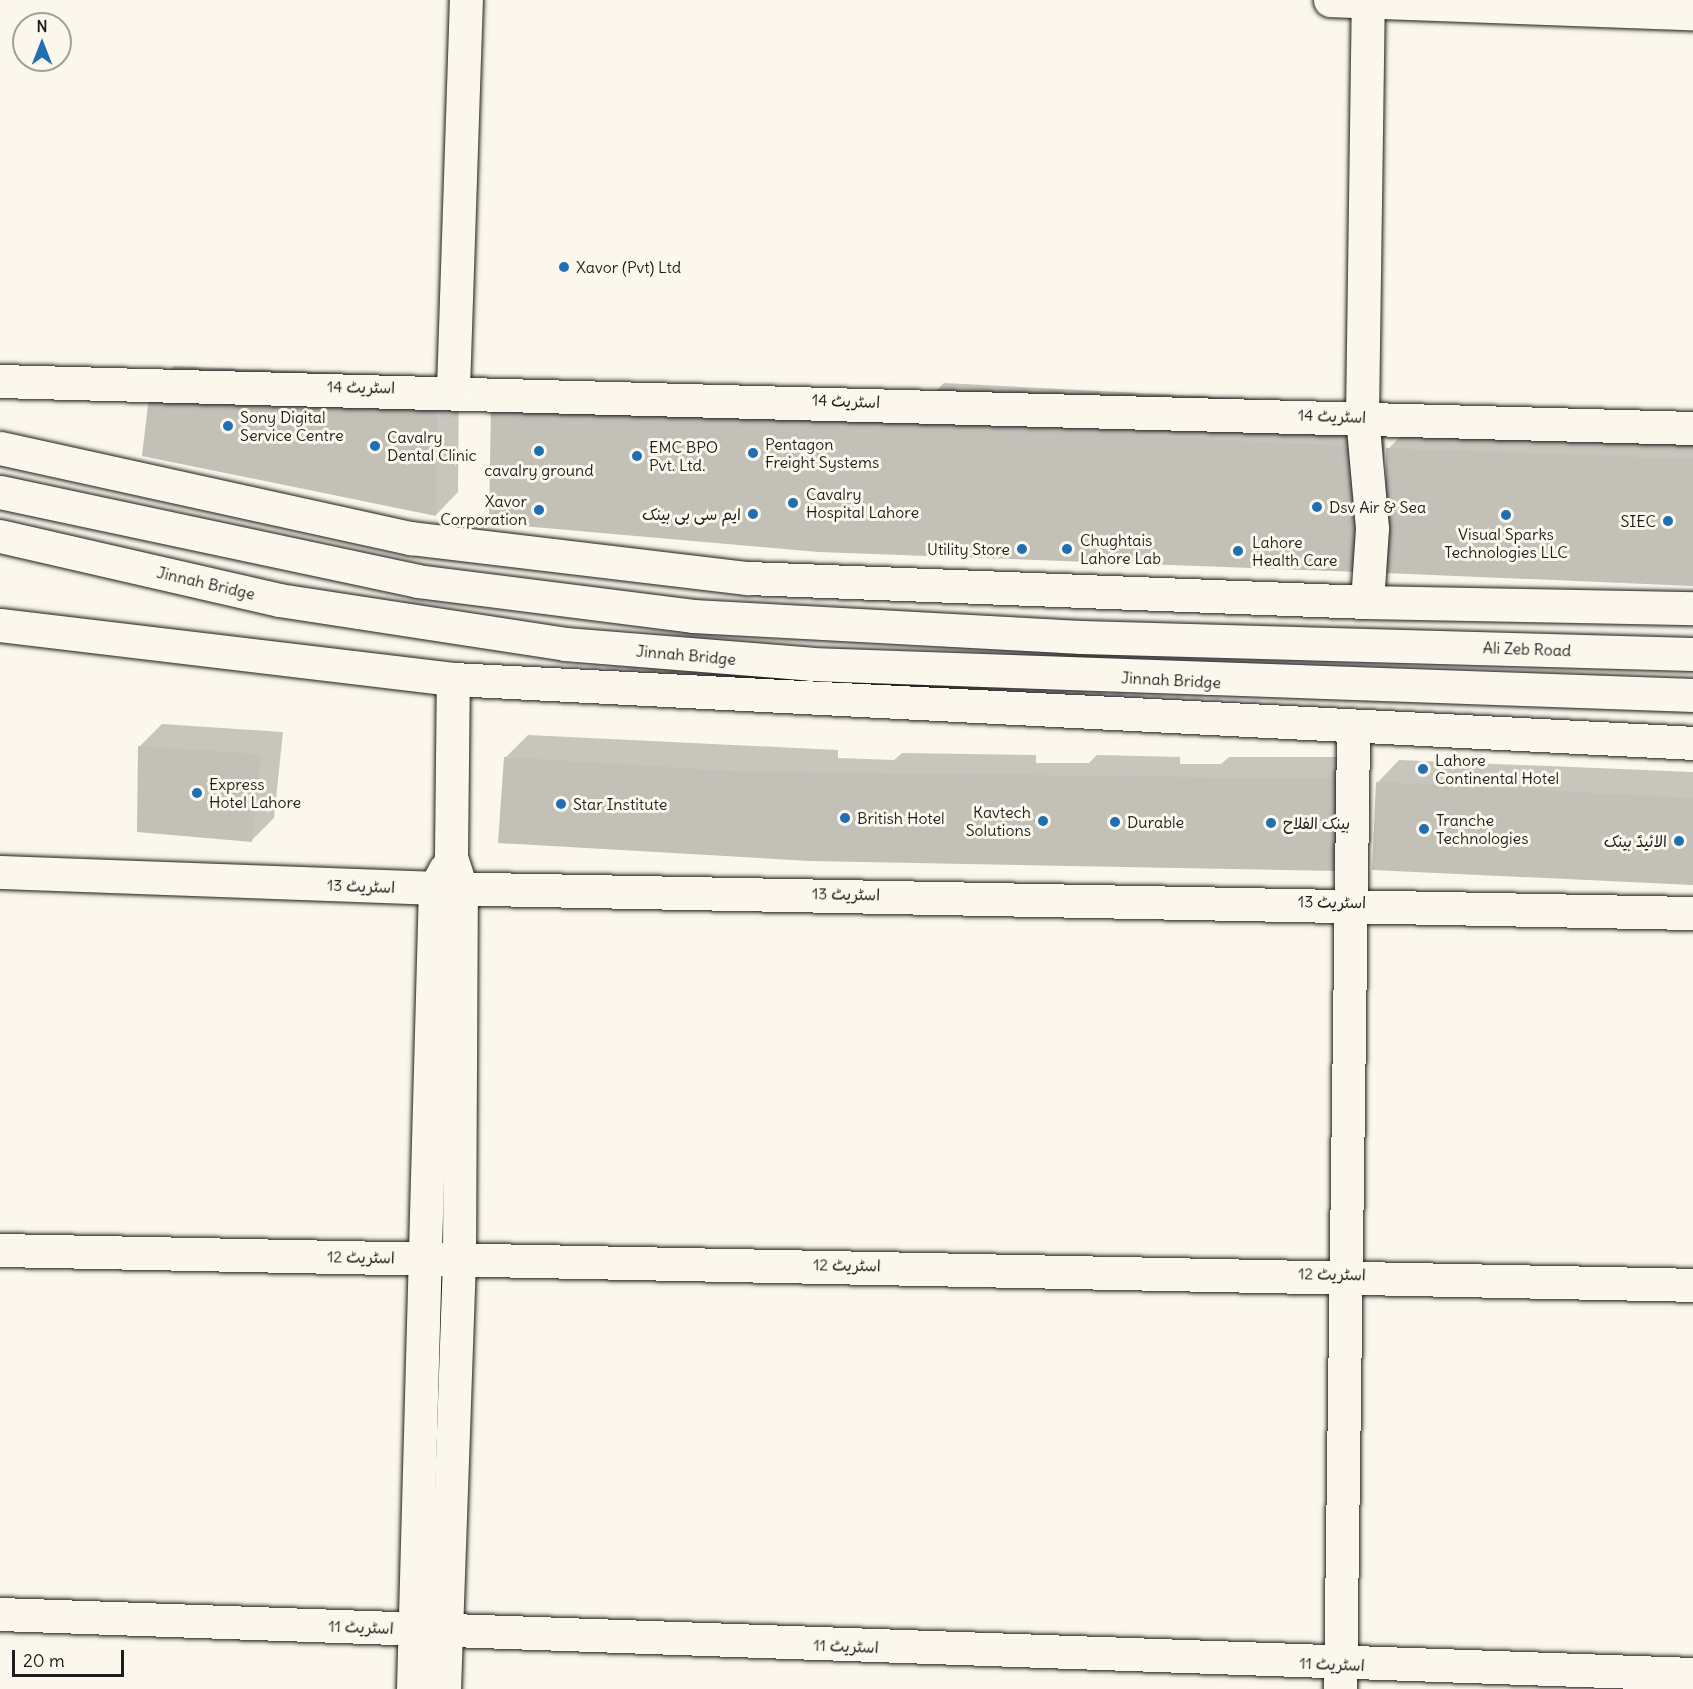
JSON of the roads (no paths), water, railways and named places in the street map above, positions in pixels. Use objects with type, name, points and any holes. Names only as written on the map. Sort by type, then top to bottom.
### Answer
[{"type":"street","points":[[453,389],[466,0]]},
{"type":"street","points":[[1330,0],[1693,13]]},
{"type":"street","points":[[1367,602],[1372,528],[1362,417],[1368,0]]},
{"type":"street","name":"اسٹریٹ 14","points":[[0,381],[453,389],[1693,428]]},
{"type":"street","points":[[0,448],[411,538],[578,560],[748,578],[1367,602],[1693,608]]},
{"type":"street","name":"Ali Zeb Road","points":[[0,492],[417,581],[671,614],[851,628],[1648,653],[1693,652]]},
{"type":"street","name":"Jinnah Bridge","points":[[0,536],[279,600],[565,644],[811,664],[1382,686],[1693,695]]},
{"type":"street","points":[[0,626],[453,679],[1353,729],[1693,743]]},
{"type":"street","points":[[444,1689],[430,1629],[423,1258],[451,856],[453,679]]},
{"type":"street","points":[[1340,1677],[1343,1274],[1353,729]]},
{"type":"street","name":"اسٹریٹ 13","points":[[0,872],[448,888],[1349,902],[1693,913]]},
{"type":"street","points":[[413,1689],[430,1629],[459,1257],[448,888]]},
{"type":"street","name":"اسٹریٹ 12","points":[[0,1250],[1343,1274],[1693,1285]]},
{"type":"street","name":"اسٹریٹ 11","points":[[0,1614],[430,1629],[1340,1677],[1693,1674]]},
{"type":"place","name":"Xavor (Pvt) Ltd","points":[[564,267]]},
{"type":"place","name":"Sony Digital Service Centre","points":[[228,426]]},
{"type":"place","name":"Cavalry Dental Clinic","points":[[375,446]]},
{"type":"place","name":"cavalry ground","points":[[539,451]]},
{"type":"place","name":"Pentagon Freight Systems","points":[[753,453]]},
{"type":"place","name":"EMC BPO Pvt. Ltd.","points":[[637,456]]},
{"type":"place","name":"Cavalry Hospital Lahore","points":[[793,503]]},
{"type":"place","name":"Dsv Air & Sea","points":[[1317,507]]},
{"type":"place","name":"Xavor Corporation","points":[[539,510]]},
{"type":"place","name":"ایم سی بی بینک","points":[[753,514]]},
{"type":"place","name":"Visual Sparks Technologies LLC","points":[[1506,515]]},
{"type":"place","name":"SIEC","points":[[1668,521]]},
{"type":"place","name":"Utility Store","points":[[1022,549]]},
{"type":"place","name":"Chughtais Lahore Lab","points":[[1067,549]]},
{"type":"place","name":"Lahore Health Care","points":[[1238,551]]},
{"type":"place","name":"Lahore Continental Hotel","points":[[1423,769]]},
{"type":"place","name":"Express Hotel Lahore","points":[[197,793]]},
{"type":"place","name":"Star Institute","points":[[561,804]]},
{"type":"place","name":"British Hotel","points":[[845,818]]},
{"type":"place","name":"Kavtech Solutions","points":[[1043,821]]},
{"type":"place","name":"Durable","points":[[1115,822]]},
{"type":"place","name":"بینک الفلاح","points":[[1271,823]]},
{"type":"place","name":"Tranche Technologies","points":[[1424,829]]},
{"type":"place","name":"الائیڈ بینک","points":[[1679,841]]}]
